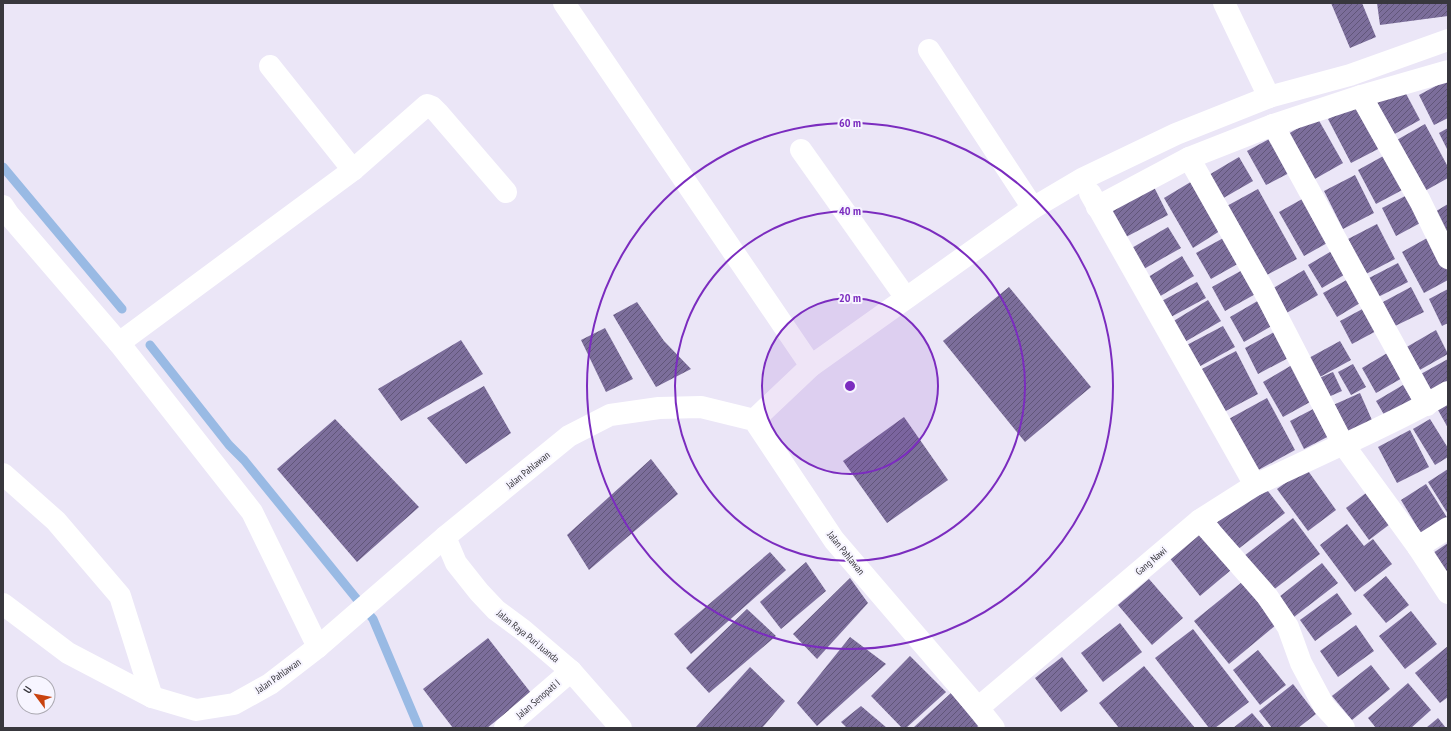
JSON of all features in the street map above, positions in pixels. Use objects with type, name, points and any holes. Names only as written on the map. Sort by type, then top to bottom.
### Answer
[{"type":"street","points":[[1224,3],[1269,97]]},
{"type":"street","points":[[573,6],[811,366]]},
{"type":"street","points":[[754,420],[811,366],[1032,208],[1082,179],[1176,134],[1269,97],[1350,75],[1448,40]]},
{"type":"street","points":[[930,50],[1032,208]]},
{"type":"street","points":[[270,66],[353,170]]},
{"type":"street","points":[[1096,206],[1189,158],[1273,125],[1361,96],[1448,71]]},
{"type":"street","points":[[1361,96],[1420,201],[1448,258]]},
{"type":"street","points":[[118,343],[353,170],[427,105],[432,106],[438,112],[506,192]]},
{"type":"street","points":[[1273,125],[1427,405]]},
{"type":"street","points":[[801,150],[906,298]]},
{"type":"street","points":[[1189,158],[1349,442],[1448,593]]},
{"type":"street","points":[[1082,179],[1255,485]]},
{"type":"street","points":[[5,214],[118,343],[252,512],[318,647]]},
{"type":"street","name":"Gang Nawi","points":[[978,708],[1200,520],[1255,485],[1427,405],[1448,392]]},
{"type":"street","name":"Jalan Pahlawan","points":[[3,604],[68,653],[194,719],[234,704],[270,684],[318,647],[445,537],[568,436],[610,415],[659,408],[701,407],[754,420],[834,540],[994,728]]},
{"type":"street","points":[[3,474],[56,521],[120,596],[152,697]]},
{"type":"street","points":[[1200,520],[1267,596],[1288,627],[1300,663],[1324,706],[1344,728]]},
{"type":"street","points":[[1418,547],[1448,528]]},
{"type":"street","name":"Jalan Raya Puri Juanda","points":[[445,537],[456,563],[479,592],[496,610],[523,630],[571,670],[621,728]]},
{"type":"street","name":"Jalan Senopati I","points":[[505,728],[571,670]]},
{"type":"building","points":[[1331,3],[1362,3],[1376,37],[1350,48]]},
{"type":"building","points":[[1377,3],[1448,3],[1448,16],[1380,25]]},
{"type":"building","points":[[1447,80],[1448,118],[1434,125],[1419,95]]},
{"type":"building","points":[[1403,88],[1420,120],[1391,136],[1374,104]]},
{"type":"building","points":[[1359,103],[1382,147],[1351,163],[1328,119]]},
{"type":"building","points":[[1317,117],[1343,163],[1313,180],[1288,134]]},
{"type":"building","points":[[1425,124],[1448,167],[1448,178],[1423,192],[1395,141]]},
{"type":"building","points":[[1448,128],[1448,151],[1439,133]]},
{"type":"building","points":[[1275,136],[1293,171],[1266,185],[1247,151]]},
{"type":"building","points":[[1387,154],[1406,188],[1376,204],[1358,170]]},
{"type":"building","points":[[1239,157],[1253,181],[1220,200],[1207,176]]},
{"type":"building","points":[[1355,175],[1374,213],[1343,229],[1324,191]]},
{"type":"building","points":[[1194,180],[1223,229],[1193,248],[1164,198]]},
{"type":"building","points":[[1154,187],[1168,215],[1124,238],[1110,211]]},
{"type":"building","points":[[1258,189],[1297,259],[1263,277],[1225,207]]},
{"type":"building","points":[[1409,194],[1424,221],[1396,236],[1382,208]]},
{"type":"building","points":[[1304,198],[1329,242],[1304,256],[1279,212]]},
{"type":"building","points":[[1448,204],[1448,239],[1433,213]]},
{"type":"building","points":[[1377,224],[1395,259],[1366,274],[1348,239]]},
{"type":"building","points":[[1168,227],[1181,248],[1142,270],[1130,249]]},
{"type":"building","points":[[1227,236],[1241,262],[1211,279],[1196,253]]},
{"type":"building","points":[[1429,237],[1448,272],[1448,280],[1424,293],[1402,252]]},
{"type":"building","points":[[1335,249],[1349,272],[1322,288],[1308,265]]},
{"type":"building","points":[[1182,256],[1194,276],[1157,298],[1145,279]]},
{"type":"building","points":[[1398,263],[1408,282],[1378,297],[1369,278]]},
{"type":"building","points":[[1246,268],[1259,292],[1225,311],[1212,287]]},
{"type":"building","points":[[1304,270],[1318,295],[1283,315],[1270,290]]},
{"type":"building","points":[[1352,277],[1365,300],[1337,317],[1323,293]]},
{"type":"building","points":[[1197,282],[1206,298],[1169,318],[1160,302]]},
{"type":"building","points":[[1009,287],[1091,387],[1025,442],[943,341]]},
{"type":"building","points":[[1411,287],[1424,312],[1395,326],[1383,302]]},
{"type":"building","points":[[1448,289],[1448,323],[1442,326],[1429,299]]},
{"type":"building","points":[[1261,299],[1275,324],[1244,342],[1230,317]]},
{"type":"building","points":[[1208,300],[1221,321],[1183,343],[1172,322]]},
{"type":"building","points":[[637,302],[664,341],[691,369],[656,387],[613,315]]},
{"type":"building","points":[[1368,306],[1380,329],[1352,344],[1340,321]]},
{"type":"building","points":[[1223,326],[1235,347],[1195,369],[1183,347]]},
{"type":"building","points":[[605,328],[633,379],[606,392],[581,340]]},
{"type":"building","points":[[1278,330],[1292,356],[1258,374],[1245,348]]},
{"type":"building","points":[[1436,330],[1448,354],[1418,371],[1405,348]]},
{"type":"building","points":[[461,340],[483,374],[401,421],[378,389]]},
{"type":"building","points":[[1340,341],[1351,360],[1318,378],[1307,359]]},
{"type":"building","points":[[1236,351],[1258,394],[1222,413],[1200,370]]},
{"type":"building","points":[[1389,352],[1404,377],[1376,393],[1362,368]]},
{"type":"building","points":[[1448,359],[1448,386],[1430,395],[1419,375]]},
{"type":"building","points":[[1353,364],[1366,387],[1351,395],[1338,372]]},
{"type":"building","points":[[1292,365],[1312,401],[1283,417],[1263,382]]},
{"type":"building","points":[[1333,372],[1342,391],[1326,398],[1317,379]]},
{"type":"building","points":[[1403,385],[1416,407],[1389,423],[1376,401]]},
{"type":"building","points":[[484,386],[511,433],[466,464],[427,418]]},
{"type":"building","points":[[1360,393],[1375,427],[1347,440],[1331,406]]},
{"type":"building","points":[[1267,398],[1295,450],[1253,473],[1225,421]]},
{"type":"building","points":[[1448,404],[1448,428],[1438,410]]},
{"type":"building","points":[[1319,406],[1333,434],[1304,449],[1290,421]]},
{"type":"building","points":[[904,417],[948,480],[887,523],[843,461]]},
{"type":"building","points":[[335,419],[419,507],[357,562],[277,469]]},
{"type":"building","points":[[1430,419],[1448,448],[1448,457],[1435,465],[1413,429]]},
{"type":"building","points":[[1410,430],[1429,467],[1397,483],[1378,447]]},
{"type":"building","points":[[651,459],[678,494],[589,570],[567,535]]},
{"type":"building","points":[[1306,468],[1336,510],[1308,531],[1277,489]]},
{"type":"building","points":[[1448,469],[1448,514],[1428,482]]},
{"type":"building","points":[[1426,484],[1448,519],[1422,535],[1401,500]]},
{"type":"building","points":[[1264,486],[1285,513],[1237,550],[1217,522]]},
{"type":"building","points":[[1370,490],[1394,521],[1369,540],[1346,508]]},
{"type":"building","points":[[1293,518],[1320,554],[1272,591],[1244,556]]},
{"type":"building","points":[[1347,524],[1364,546],[1373,539],[1392,564],[1355,592],[1320,545]]},
{"type":"building","points":[[1199,531],[1231,570],[1200,596],[1168,556]]},
{"type":"building","points":[[1448,543],[1448,574],[1433,553]]},
{"type":"building","points":[[770,552],[786,570],[691,654],[674,634]]},
{"type":"building","points":[[806,562],[826,591],[781,629],[760,602]]},
{"type":"building","points":[[1322,563],[1338,583],[1294,617],[1279,597]]},
{"type":"building","points":[[1386,576],[1409,605],[1386,623],[1363,595]]},
{"type":"building","points":[[850,578],[868,603],[817,659],[793,634]]},
{"type":"building","points":[[1149,579],[1183,618],[1152,645],[1118,605]]},
{"type":"building","points":[[1242,582],[1276,625],[1229,664],[1194,621]]},
{"type":"building","points":[[1337,593],[1352,614],[1315,641],[1300,620]]},
{"type":"building","points":[[747,609],[776,636],[709,693],[686,668]]},
{"type":"building","points":[[1411,611],[1437,644],[1405,669],[1379,636]]},
{"type":"building","points":[[1120,623],[1142,652],[1103,682],[1081,653]]},
{"type":"building","points":[[1356,625],[1374,651],[1338,677],[1320,651]]},
{"type":"building","points":[[1193,629],[1249,702],[1215,728],[1209,728],[1155,658]]},
{"type":"building","points":[[850,637],[886,664],[817,726],[797,703]]},
{"type":"building","points":[[488,638],[531,693],[487,728],[453,728],[423,689]]},
{"type":"building","points":[[1448,646],[1448,697],[1440,703],[1415,673]]},
{"type":"building","points":[[1258,650],[1286,685],[1260,705],[1233,670]]},
{"type":"building","points":[[910,656],[946,692],[906,728],[902,728],[871,696]]},
{"type":"building","points":[[1062,657],[1088,691],[1061,712],[1035,678]]},
{"type":"building","points":[[1371,665],[1390,689],[1352,720],[1332,696]]},
{"type":"building","points":[[1144,666],[1195,728],[1119,728],[1099,703]]},
{"type":"building","points":[[750,667],[785,701],[762,728],[695,728]]},
{"type":"building","points":[[1408,683],[1431,710],[1411,728],[1376,728],[1368,718]]},
{"type":"building","points":[[1293,684],[1316,714],[1298,728],[1272,728],[1259,711]]},
{"type":"building","points":[[951,693],[978,726],[976,728],[913,728]]},
{"type":"building","points":[[861,706],[887,728],[847,728],[841,722]]},
{"type":"building","points":[[1252,713],[1265,728],[1233,728]]},
{"type":"building","points":[[1438,718],[1446,728],[1426,728]]},
{"type":"waterway","points":[[3,167],[122,309]]},
{"type":"waterway","points":[[150,345],[229,445],[244,460],[373,619],[419,728]]}]
